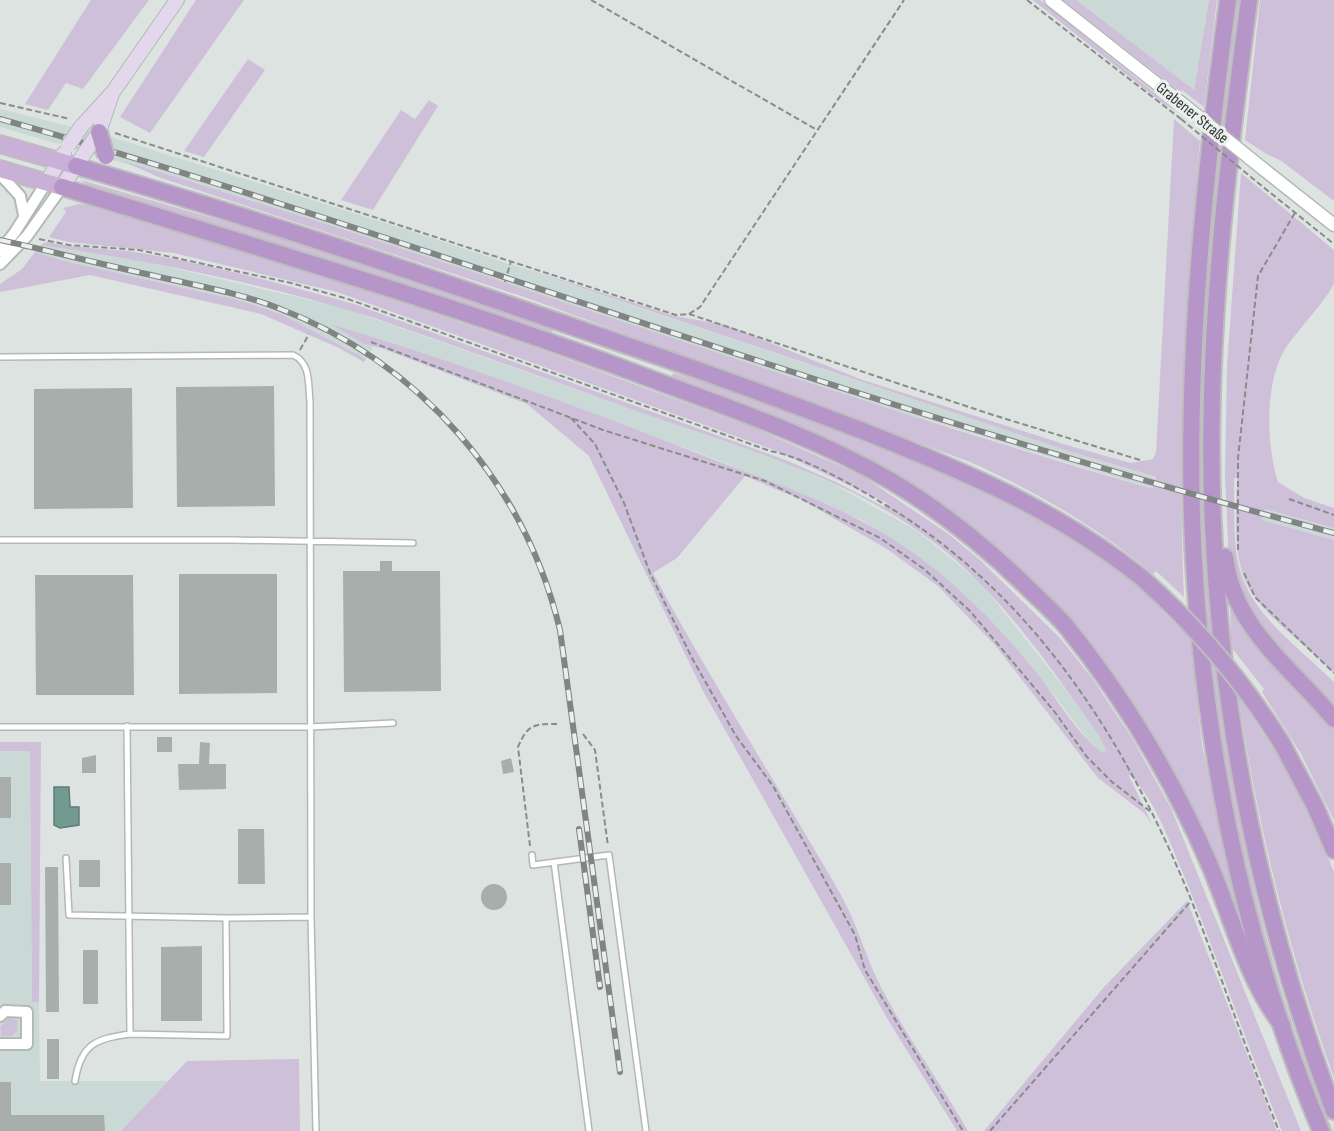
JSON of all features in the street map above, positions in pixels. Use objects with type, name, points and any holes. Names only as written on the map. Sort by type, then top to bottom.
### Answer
[{"type":"highway","points":[[1228,0],[1204,210],[1195,340],[1192,416],[1195,568],[1207,696],[1221,788],[1250,918],[1281,1025],[1320,1131]]},
{"type":"highway","points":[[1249,0],[1222,244],[1212,434],[1212,523],[1219,624],[1239,772],[1256,859],[1285,970],[1334,1111]]},
{"type":"highway","points":[[99,132],[106,156],[116,170],[132,182]]},
{"type":"highway","points":[[76,166],[420,274],[724,379],[957,468],[1047,512],[1110,552],[1142,578],[1172,604],[1229,667],[1281,742],[1311,796],[1334,850]]},
{"type":"highway","points":[[54,185],[412,294],[573,350],[823,447],[889,480],[916,497],[1005,566],[1064,624],[1121,702],[1167,775],[1193,827],[1256,987],[1281,1025]]},
{"type":"highway","points":[[1212,434],[1220,468],[1227,574],[1235,600],[1256,633],[1334,719]]},
{"type":"main road","points":[[54,185],[76,166],[99,132],[113,92],[177,0]]},
{"type":"main road","points":[[54,185],[59,161],[68,146],[75,123],[113,92]]},
{"type":"main road","points":[[0,144],[76,166]]},
{"type":"main road","points":[[0,169],[54,185]]},
{"type":"street","name":"Grabener Straße","points":[[1051,0],[1334,225]]},
{"type":"street","points":[[0,174],[20,196],[24,215]]},
{"type":"street","points":[[0,251],[24,215],[54,185]]},
{"type":"street","points":[[0,264],[27,236],[54,185]]},
{"type":"street","points":[[0,1016],[5,1011],[27,1012],[27,1044],[0,1044]]},
{"type":"lane","points":[[0,357],[296,356],[307,370],[310,401],[311,917],[316,1131]]},
{"type":"lane","points":[[0,540],[413,543]]},
{"type":"lane","points":[[0,727],[310,726],[393,723]]},
{"type":"lane","points":[[127,726],[130,1034]]},
{"type":"lane","points":[[532,855],[533,865],[609,855],[646,1131]]},
{"type":"lane","points":[[66,858],[69,915],[311,917]]},
{"type":"lane","points":[[554,862],[589,1131]]},
{"type":"lane","points":[[75,1081],[78,1063],[89,1046],[106,1037],[130,1034],[227,1036],[226,918]]},
{"type":"path","points":[[591,0],[818,130]]},
{"type":"path","points":[[689,314],[700,307],[904,0]]},
{"type":"path","points":[[1027,0],[1181,120],[1334,244]]},
{"type":"path","points":[[0,103],[52,115],[75,123]]},
{"type":"path","points":[[128,137],[676,315],[689,314],[782,343],[940,398],[1140,460]]},
{"type":"path","points":[[1240,557],[1237,532],[1237,468],[1258,276],[1294,213],[1304,201]]},
{"type":"path","points":[[27,236],[69,245],[139,250],[291,283],[336,296],[770,451],[790,455],[882,503],[939,541],[967,562],[1050,647],[1105,725],[1153,814],[1191,901],[1279,1131]]},
{"type":"path","points":[[505,282],[511,261]]},
{"type":"path","points":[[296,356],[309,334]]},
{"type":"path","points":[[371,342],[569,416],[765,481],[880,538],[924,569],[970,611],[1054,711],[1087,758],[1112,782],[1153,814]]},
{"type":"path","points":[[569,416],[585,430],[595,444],[624,503],[650,573],[692,658],[736,736],[773,786],[855,935],[865,970],[963,1131]]},
{"type":"path","points":[[1290,499],[1334,515]]},
{"type":"path","points":[[1241,564],[1255,597],[1334,673]]},
{"type":"path","points":[[532,855],[518,747],[530,727],[560,724]]},
{"type":"path","points":[[583,734],[594,750],[609,855]]},
{"type":"path","points":[[990,1131],[1191,901]]},
{"type":"shaded area","points":[[91,0],[149,0],[83,89],[66,83],[48,110],[25,104]]},
{"type":"shaded area","points":[[196,0],[244,0],[150,133],[120,117]]},
{"type":"shaded area","points":[[1033,0],[1040,0],[1178,112],[1162,103]]},
{"type":"shaded area","points":[[1063,0],[1076,0],[1194,90],[1209,0],[1217,0],[1204,107],[1182,90],[1180,92]]},
{"type":"shaded area","points":[[1076,0],[1209,0],[1194,91],[1150,57]]},
{"type":"shaded area","points":[[1236,0],[1241,0],[1206,548],[1212,623],[1231,771],[1262,918],[1305,1061],[1333,1131],[1329,1131],[1300,1053],[1253,894],[1220,732],[1209,650],[1202,567],[1199,483],[1201,362],[1209,241]]},
{"type":"shaded area","points":[[1260,0],[1334,0],[1334,201],[1280,160],[1245,140]]},
{"type":"shaded area","points":[[248,59],[265,70],[204,157],[184,151]]},
{"type":"shaded area","points":[[429,100],[438,106],[373,210],[341,200],[401,110],[415,119]]},
{"type":"shaded area","points":[[0,109],[108,136],[414,232],[1068,451],[1157,478],[1154,489],[852,397],[248,199],[0,127]]},
{"type":"shaded area","points":[[1174,119],[1200,141],[1182,426],[1184,597],[1156,571],[1153,574],[1110,541],[1066,512],[970,462],[533,300],[161,178],[120,160],[379,241],[894,410],[1153,489],[1156,477],[1068,451],[508,263],[675,316],[726,325],[860,379],[1070,446],[1131,463],[1153,459],[1156,452]]},
{"type":"shaded area","points":[[1241,173],[1334,250],[1334,283],[1287,346],[1274,376],[1269,412],[1271,449],[1278,482],[1304,498],[1334,508],[1334,528],[1265,509],[1262,520],[1334,540],[1334,673],[1262,607],[1247,583],[1236,539],[1237,478],[1234,478],[1234,524],[1240,570],[1246,587],[1279,631],[1334,682],[1334,711],[1257,627],[1229,564],[1225,475],[1227,366]]},
{"type":"shaded area","points":[[81,180],[317,248],[554,329],[551,333],[89,187]]},
{"type":"shaded area","points":[[79,204],[104,207],[207,237],[533,347],[757,429],[861,475],[947,533],[979,559],[1060,638],[1092,678],[1132,738],[1171,808],[1301,1131],[1282,1131],[1183,873],[1153,806],[1137,783],[1128,774],[1152,824],[1144,813],[1098,778],[995,645],[938,586],[887,549],[802,500],[745,476],[677,558],[653,573],[841,895],[887,999],[968,1131],[957,1131],[888,1020],[702,689],[589,456],[527,404],[384,349],[364,344],[330,324],[478,372],[624,425],[801,493],[879,530],[927,563],[980,610],[1028,662],[1081,733],[1102,753],[1106,750],[1098,734],[1030,640],[972,575],[916,529],[839,486],[757,452],[374,318],[292,294],[209,275],[125,258],[40,245],[46,242],[173,259],[251,276],[354,304],[788,461],[836,482],[884,507],[887,503],[779,452],[337,292],[174,253],[69,242],[49,237],[66,212],[63,208]]},
{"type":"shaded area","points":[[40,245],[122,256],[343,308],[792,465],[835,485],[917,531],[981,583],[1073,699],[1098,734],[1106,750],[1102,754],[1089,741],[1028,661],[977,607],[927,563],[862,520],[700,453],[369,336],[331,325],[373,347],[366,359],[283,315],[242,301],[64,261],[35,252]]},
{"type":"shaded area","points":[[35,252],[64,261],[242,301],[283,315],[366,359],[364,362],[339,348],[261,314],[90,275],[0,292],[0,284],[22,269]]},
{"type":"shaded area","points":[[673,373],[721,387],[996,493],[1048,520],[1127,575],[1163,607],[1161,610],[1190,638],[1202,745],[1241,925],[1206,837],[1154,738],[1045,596],[826,439],[671,377]]},
{"type":"shaded area","points":[[1264,509],[1334,528],[1334,540],[1262,520]]},
{"type":"shaded area","points":[[1230,601],[1334,726],[1334,820],[1301,754],[1262,692],[1264,689],[1231,647]]},
{"type":"shaded area","points":[[1238,696],[1269,742],[1273,741],[1297,785],[1334,872],[1334,1078],[1289,937],[1265,841]]},
{"type":"shaded area","points":[[0,742],[41,742],[39,1002],[32,1002],[30,751],[0,751]]},
{"type":"shaded area","points":[[0,751],[30,751],[32,1002],[39,1002],[40,1081],[168,1081],[121,1131],[0,1131]]},
{"type":"shaded area","points":[[54,787],[69,787],[70,807],[79,807],[79,825],[60,828],[54,825]]},
{"type":"shaded area","points":[[1187,901],[1277,1131],[984,1131],[1104,987]]},
{"type":"shaded area","points":[[9,1018],[18,1021],[17,1031],[12,1036],[2,1036],[0,1027]]},
{"type":"shaded area","points":[[299,1059],[300,1131],[121,1131],[187,1061]]},
{"type":"building","points":[[274,386],[275,506],[177,507],[176,387]]},
{"type":"building","points":[[132,388],[133,508],[34,509],[34,389]]},
{"type":"building","points":[[380,561],[392,561],[392,571],[440,571],[441,691],[344,692],[343,571],[380,571]]},
{"type":"building","points":[[179,574],[277,574],[277,693],[179,694]]},
{"type":"building","points":[[35,575],[133,575],[134,695],[36,695]]},
{"type":"building","points":[[157,737],[172,737],[172,752],[157,752]]},
{"type":"building","points":[[200,742],[210,743],[209,764],[226,764],[226,789],[179,790],[178,764],[199,764]]},
{"type":"building","points":[[96,755],[96,773],[82,773],[82,758]]},
{"type":"building","points":[[511,758],[514,772],[503,774],[501,761]]},
{"type":"building","points":[[0,777],[11,777],[11,818],[0,818]]},
{"type":"building","points":[[238,829],[264,829],[265,884],[238,884]]},
{"type":"building","points":[[79,860],[100,860],[100,887],[79,887]]},
{"type":"building","points":[[0,863],[11,863],[11,905],[0,905]]},
{"type":"building","points":[[45,867],[58,867],[59,1012],[46,1012]]},
{"type":"building","points":[[494,884],[503,888],[507,897],[503,906],[494,910],[485,906],[481,897],[485,888]]},
{"type":"building","points":[[202,946],[202,1021],[161,1021],[161,947]]},
{"type":"building","points":[[83,950],[98,950],[98,1004],[83,1004]]},
{"type":"building","points":[[47,1039],[59,1039],[59,1079],[47,1079]]},
{"type":"building","points":[[0,1082],[11,1082],[11,1115],[104,1115],[105,1131],[0,1131]]},
{"type":"railway","points":[[0,119],[287,206],[976,430],[1334,533]]},
{"type":"railway","points":[[0,240],[215,289],[278,308],[329,331],[377,361],[420,395],[459,434],[493,478],[521,526],[544,576],[560,630],[620,1072]]},
{"type":"railway","points":[[579,829],[600,987]]}]
